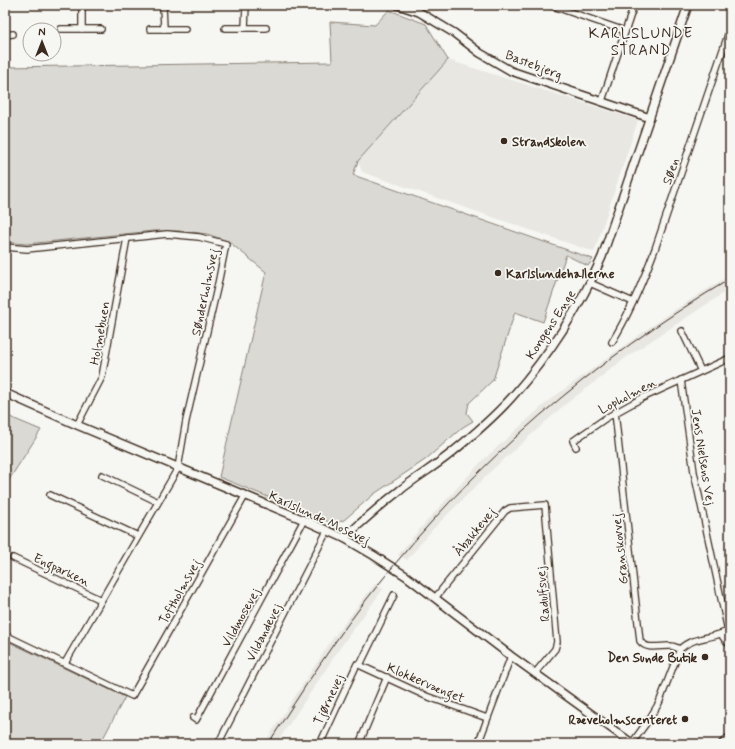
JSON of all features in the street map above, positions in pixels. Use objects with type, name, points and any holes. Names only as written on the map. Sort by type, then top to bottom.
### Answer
[{"type":"main road","points":[[723,744],[730,738]]},
{"type":"street","points":[[82,5],[82,29]]},
{"type":"street","points":[[163,5],[164,29]]},
{"type":"street","points":[[245,28],[246,5]]},
{"type":"street","name":"Bastebjerg","points":[[398,5],[419,12],[454,33],[480,53],[511,70],[650,118]]},
{"type":"street","points":[[550,5],[625,31]]},
{"type":"street","points":[[602,101],[634,5]]},
{"type":"street","name":"Kongens Enge","points":[[344,538],[398,491],[449,455],[484,425],[512,398],[534,372],[561,332],[590,283],[605,248],[688,5]]},
{"type":"street","points":[[225,28],[266,28]]},
{"type":"street","points":[[62,29],[102,29]]},
{"type":"street","points":[[150,30],[185,29]]},
{"type":"street","name":"Søen","points":[[612,342],[633,302],[655,249],[727,47],[730,29]]},
{"type":"street","points":[[5,35],[13,34]]},
{"type":"street","name":"Sønderholmsvej","points":[[5,247],[27,249],[167,234],[199,237],[226,244],[186,421],[178,468]]},
{"type":"street","name":"Holmebuen","points":[[77,425],[102,377],[127,238]]},
{"type":"street","points":[[590,283],[633,302]]},
{"type":"street","points":[[682,331],[700,371]]},
{"type":"street","name":"Lopholmen","points":[[576,447],[573,441],[615,412],[730,358]]},
{"type":"street","name":"Jens Nielsens Vej","points":[[682,380],[694,472],[729,630]]},
{"type":"street","name":"Karlslunde Mosevej","points":[[5,393],[344,538],[398,571],[511,656],[631,743]]},
{"type":"street","name":"Granskovvej","points":[[615,412],[640,641],[648,647],[671,646],[680,649]]},
{"type":"street","name":"Engparken","points":[[65,663],[178,468]]},
{"type":"street","points":[[102,475],[158,502]]},
{"type":"street","points":[[50,495],[138,536]]},
{"type":"street","name":"Toftholmsvej","points":[[65,663],[132,696],[245,496]]},
{"type":"street","name":"Åbakkevej","points":[[435,598],[505,511],[510,508],[545,505]]},
{"type":"street","name":"Radulfsvej","points":[[535,673],[555,649],[557,642],[545,505]]},
{"type":"street","name":"Vildmosevej","points":[[193,718],[196,720],[304,520]]},
{"type":"street","name":"Vildandevej","points":[[218,744],[327,531]]},
{"type":"street","name":"Engparken","points":[[13,558],[101,600]]},
{"type":"street","name":"Tjørnevej","points":[[320,744],[394,595]]},
{"type":"street","points":[[631,743],[650,718],[659,703],[680,649],[686,643],[721,634],[729,630]]},
{"type":"street","points":[[721,634],[730,644]]},
{"type":"street","points":[[5,635],[65,663]]},
{"type":"street","points":[[478,744],[511,656]]},
{"type":"street","name":"Klokkervænget","points":[[359,665],[426,696],[487,718]]},
{"type":"street","points":[[359,744],[387,677]]},
{"type":"shaded area","points":[[389,10],[426,24],[448,60],[358,161],[353,175],[593,259],[588,266],[566,255],[543,322],[515,312],[493,380],[469,403],[467,413],[473,421],[463,427],[425,460],[374,494],[344,520],[334,524],[219,477],[266,272],[228,241],[207,234],[182,231],[153,231],[26,244],[5,242],[5,67],[332,62],[330,22],[375,25]]},
{"type":"shaded area","name":"Strandskolen","points":[[448,60],[638,120],[594,252],[362,172],[358,161]]},
{"type":"shaded area","points":[[730,275],[730,289],[628,356],[562,407],[491,471],[432,530],[407,560],[398,555],[480,463],[547,402],[676,309]]},
{"type":"shaded area","points":[[5,415],[41,430],[5,486]]},
{"type":"shaded area","points":[[375,584],[383,589],[342,645],[276,744],[264,744],[333,638]]},
{"type":"shaded area","points":[[5,640],[125,697],[100,744],[5,744]]},
{"type":"tram line","points":[[268,744],[348,623],[415,540],[496,455],[540,416],[632,343],[680,310],[730,279]]},
{"type":"place","name":"Strandskolen","points":[[504,141]]},
{"type":"place","name":"Karlslundehallerne","points":[[498,273]]},
{"type":"place","name":"Den Sunde Butik","points":[[705,657]]},
{"type":"place","name":"Ræveholmscenteret","points":[[685,719]]},
{"type":"district","name":"KARLSLUNDE STRAND","points":[[641,42]]}]
